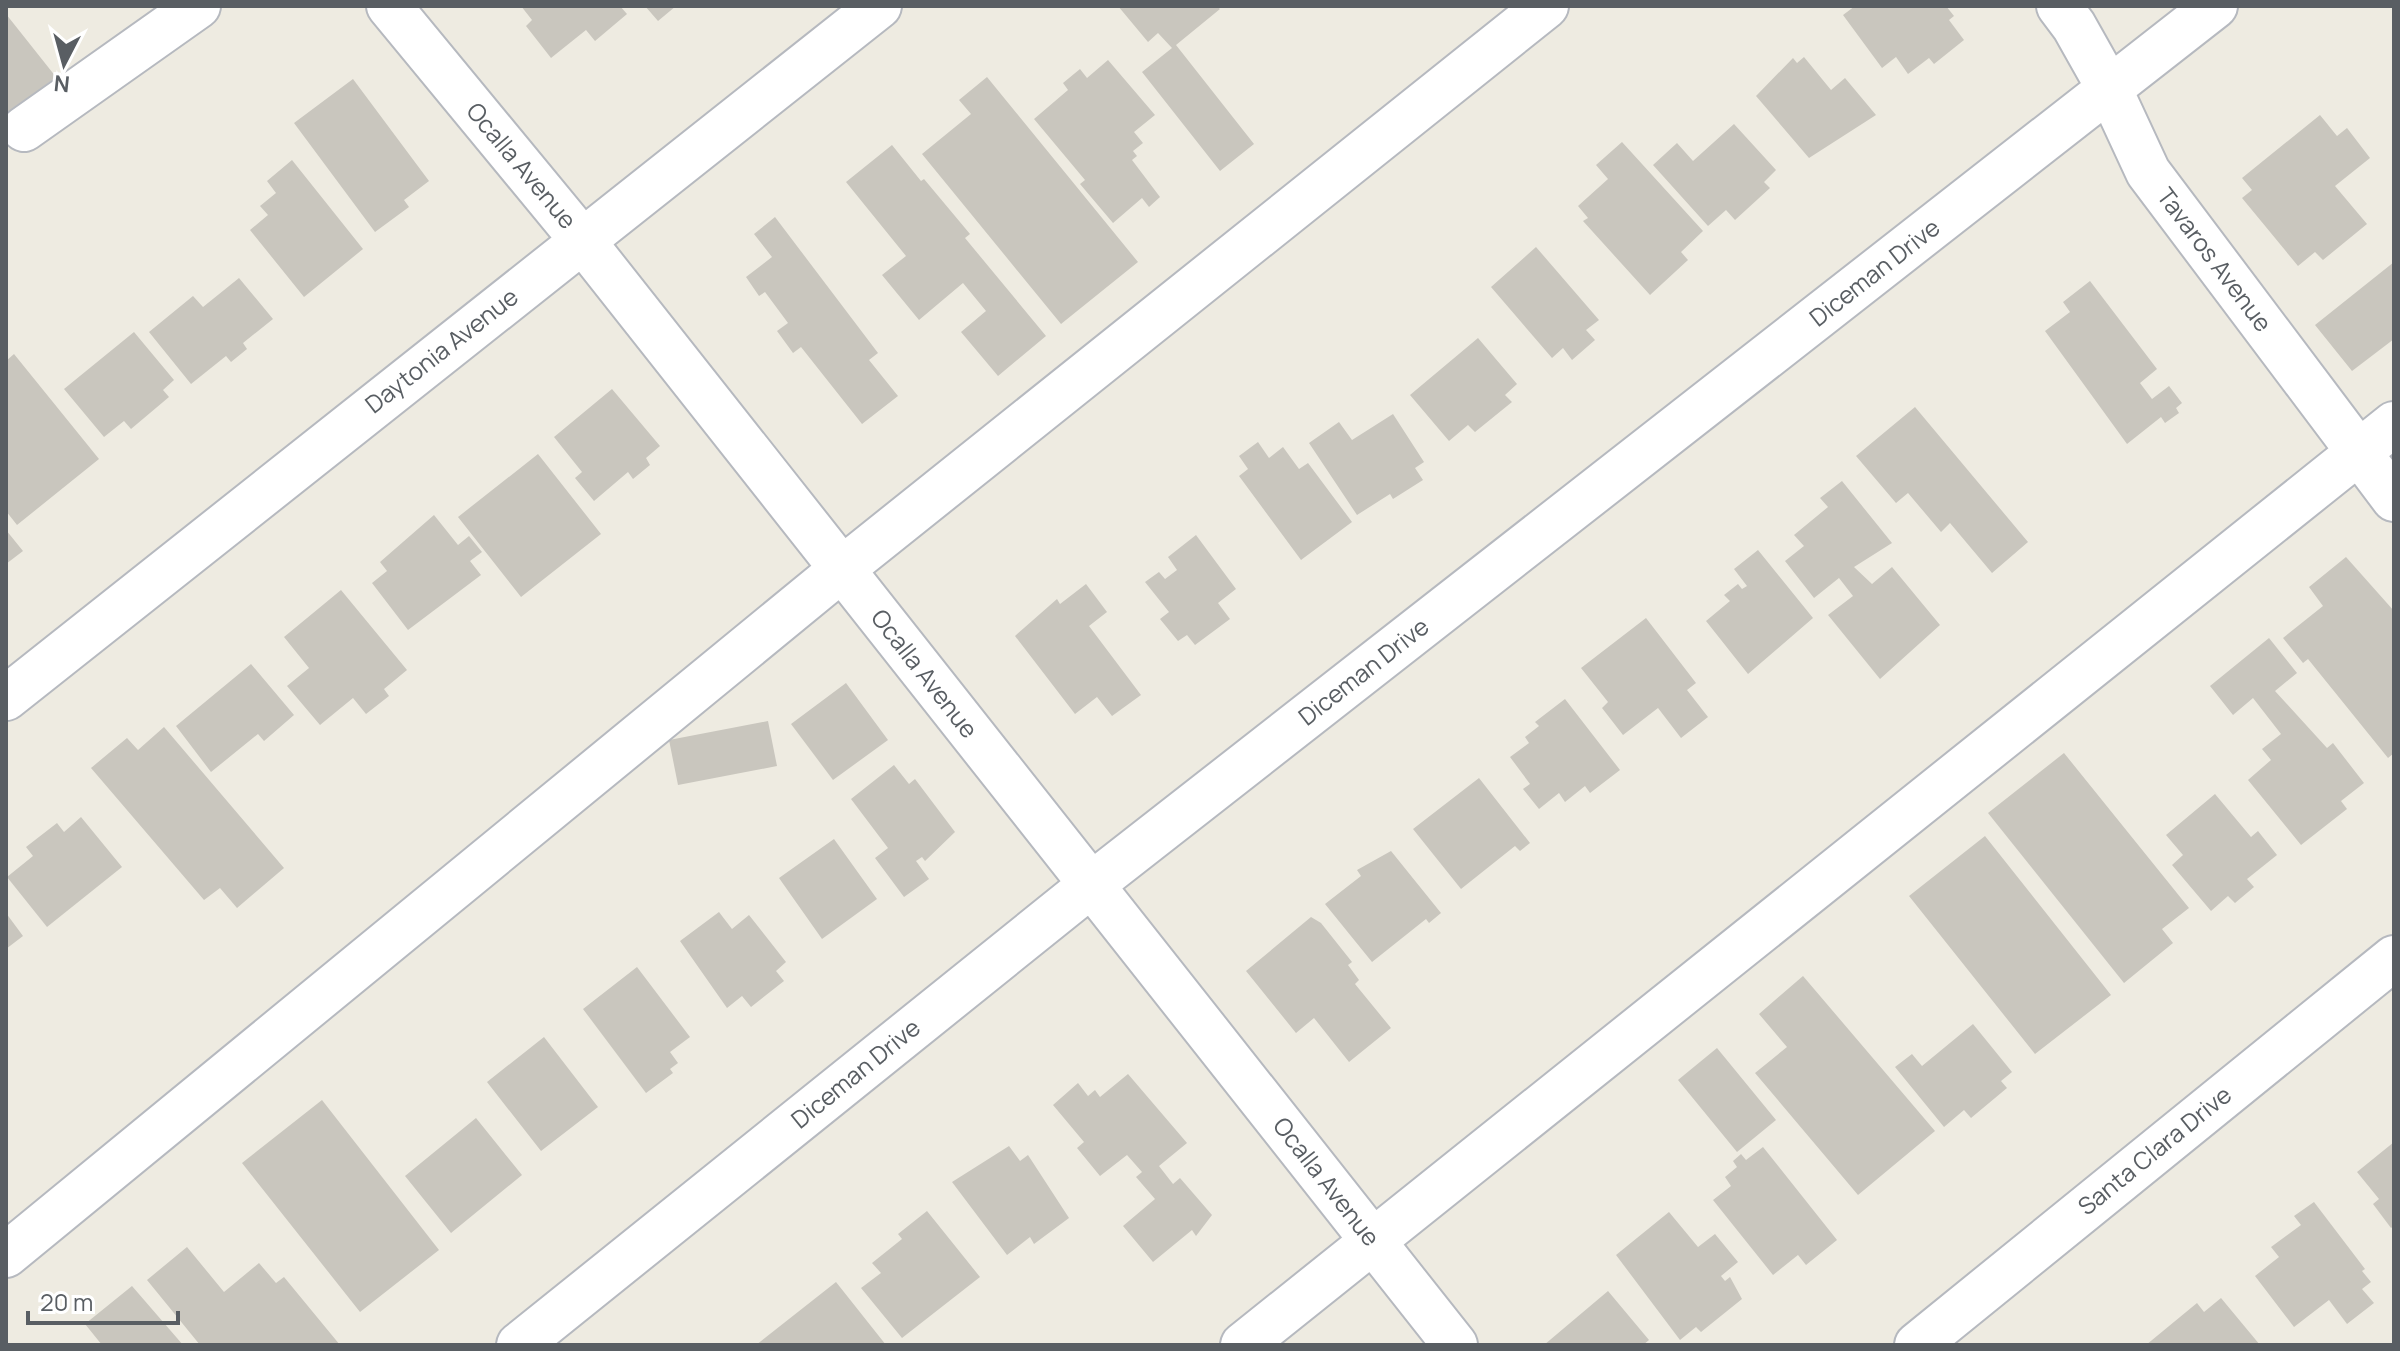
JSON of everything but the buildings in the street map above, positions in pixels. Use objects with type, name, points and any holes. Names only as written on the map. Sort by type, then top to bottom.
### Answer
[{"type":"street","points":[[24,129],[198,6]]},
{"type":"street","name":"Ocalla Avenue","points":[[389,6],[582,240],[1455,1345]]},
{"type":"street","name":"Daytonia Avenue","points":[[6,698],[879,6]]},
{"type":"street","points":[[6,1255],[842,569],[1546,6]]},
{"type":"street","name":"Tavaros Avenue","points":[[2059,6],[2074,26],[2110,90],[2148,172],[2394,499]]},
{"type":"street","name":"Diceman Drive","points":[[519,1345],[1091,885],[2215,6]]},
{"type":"street","points":[[1243,1345],[2394,424]]},
{"type":"street","name":"Santa Clara Drive","points":[[1917,1345],[2394,958]]}]
